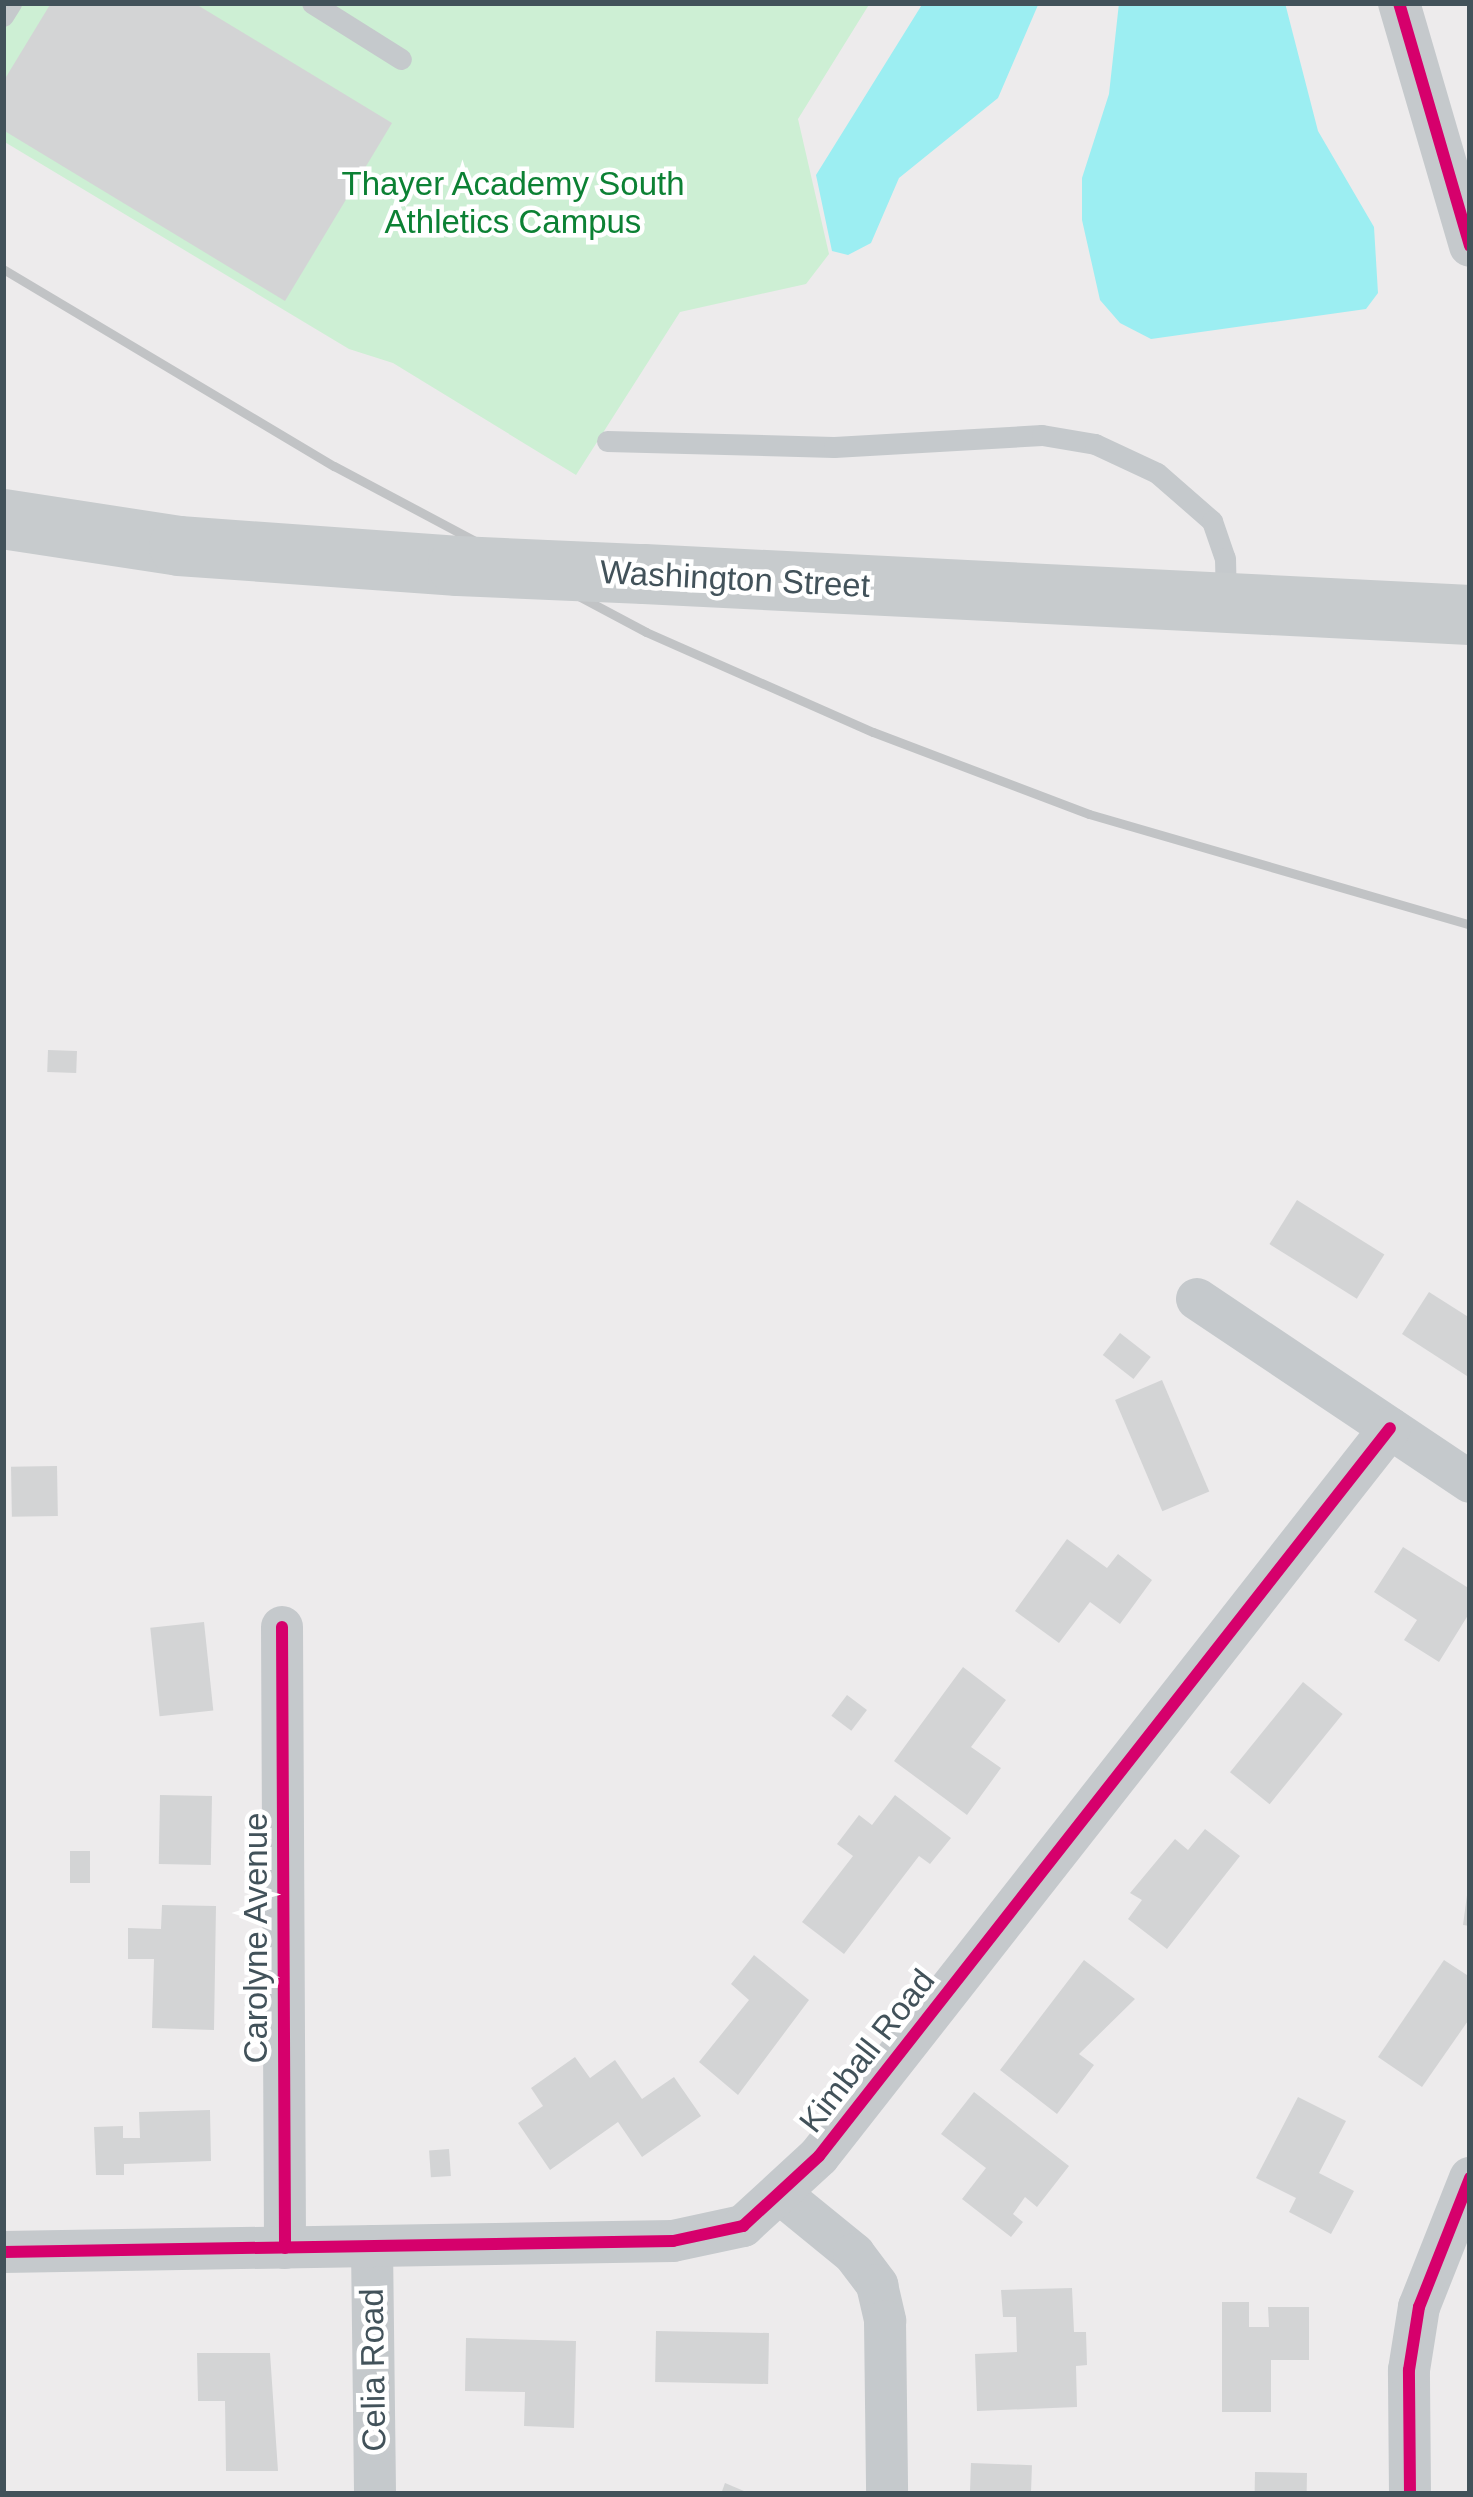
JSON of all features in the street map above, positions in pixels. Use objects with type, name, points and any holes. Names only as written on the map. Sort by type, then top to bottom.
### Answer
[{"type":"main road","name":"Washington Street","points":[[3,520],[213,550],[458,566],[1470,615]]},
{"type":"street","points":[[1399,3],[1470,246]]},
{"type":"street","points":[[1197,1299],[1470,1482]]},
{"type":"street","name":"Kimball Road","points":[[3,2252],[698,2239],[743,2226],[783,2196],[1390,1428]]},
{"type":"street","name":"Carolyne Avenue","points":[[282,1627],[285,2248]]},
{"type":"street","points":[[1409,2494],[1409,2370],[1419,2307],[1470,2178]]},
{"type":"street","points":[[783,2196],[854,2254],[877,2285],[885,2321],[887,2494]]},
{"type":"street","name":"Celia Road","points":[[372,2246],[375,2494]]},
{"type":"lane","points":[[3,16],[11,3]]},
{"type":"lane","points":[[312,3],[401,59]]},
{"type":"lane","points":[[608,441],[834,447],[1042,435],[1095,444],[1168,480],[1212,521],[1225,558],[1226,602]]},
{"type":"green space","name":"Thayer Academy South Athletics Campus","points":[[3,3],[870,3],[798,119],[829,254],[806,284],[680,312],[576,475],[393,363],[349,349],[3,141]]},
{"type":"water","points":[[923,3],[1038,5],[998,98],[899,178],[871,243],[848,255],[832,251],[816,175]]},
{"type":"water","points":[[1119,3],[1285,3],[1318,131],[1374,227],[1378,293],[1366,309],[1151,339],[1120,323],[1100,300],[1082,220],[1082,178],[1109,94]]},
{"type":"building","points":[[51,3],[194,3],[392,123],[285,301],[3,130],[3,82]]},
{"type":"building","points":[[48,1050],[77,1051],[76,1073],[47,1072]]},
{"type":"building","points":[[1297,1200],[1384,1255],[1357,1299],[1269,1244]]},
{"type":"building","points":[[1429,1292],[1470,1318],[1470,1378],[1402,1334]]},
{"type":"building","points":[[1120,1333],[1151,1357],[1133,1379],[1103,1355]]},
{"type":"building","points":[[1162,1380],[1209,1491],[1162,1511],[1115,1400]]},
{"type":"building","points":[[57,1466],[58,1516],[12,1517],[11,1467]]},
{"type":"building","points":[[1067,1539],[1107,1568],[1118,1554],[1152,1580],[1120,1624],[1090,1602],[1059,1643],[1015,1611]]},
{"type":"building","points":[[1403,1547],[1470,1589],[1470,1612],[1439,1662],[1404,1640],[1417,1620],[1374,1592]]},
{"type":"building","points":[[204,1622],[213,1711],[160,1716],[150,1628]]},
{"type":"building","points":[[963,1667],[1006,1700],[971,1747],[1001,1768],[967,1815],[894,1761]]},
{"type":"building","points":[[1303,1682],[1343,1714],[1270,1804],[1230,1772]]},
{"type":"building","points":[[847,1695],[867,1710],[851,1731],[831,1716]]},
{"type":"building","points":[[160,1795],[212,1796],[211,1865],[159,1864]]},
{"type":"building","points":[[895,1795],[951,1838],[930,1864],[919,1856],[844,1954],[802,1922],[853,1856],[837,1844],[859,1815],[872,1825]]},
{"type":"building","points":[[1205,1829],[1240,1856],[1167,1949],[1128,1919],[1142,1900],[1130,1893],[1175,1839],[1188,1850]]},
{"type":"building","points":[[70,1851],[90,1851],[90,1883],[70,1883]]},
{"type":"building","points":[[1470,1895],[1470,1926],[1463,1925]]},
{"type":"building","points":[[162,1905],[216,1906],[214,2030],[152,2028],[154,1959],[128,1959],[128,1928],[161,1929]]},
{"type":"building","points":[[754,1955],[809,2000],[738,2095],[699,2062],[749,2000],[731,1984]]},
{"type":"building","points":[[1084,1960],[1135,1999],[1079,2054],[1094,2065],[1057,2114],[1000,2070]]},
{"type":"building","points":[[1444,1960],[1470,1977],[1470,2018],[1422,2087],[1378,2057]]},
{"type":"building","points":[[575,2057],[590,2078],[615,2060],[642,2099],[674,2077],[701,2116],[642,2157],[618,2122],[550,2170],[518,2123],[543,2106],[531,2088]]},
{"type":"building","points":[[974,2092],[1069,2166],[1037,2207],[1025,2197],[1013,2214],[1023,2222],[1011,2237],[962,2199],[986,2168],[941,2134]]},
{"type":"building","points":[[1298,2097],[1346,2121],[1319,2173],[1354,2191],[1331,2234],[1289,2212],[1296,2198],[1256,2178]]},
{"type":"building","points":[[210,2110],[211,2161],[124,2164],[124,2175],[96,2175],[94,2127],[123,2126],[123,2138],[140,2138],[139,2112]]},
{"type":"building","points":[[449,2149],[451,2176],[431,2177],[429,2150]]},
{"type":"building","points":[[1072,2288],[1074,2332],[1086,2332],[1087,2365],[1076,2366],[1077,2407],[977,2411],[975,2354],[1017,2352],[1016,2317],[1003,2317],[1001,2290]]},
{"type":"building","points":[[1222,2302],[1249,2302],[1249,2327],[1269,2327],[1268,2307],[1309,2307],[1309,2360],[1271,2360],[1271,2412],[1222,2412]]},
{"type":"building","points":[[656,2331],[769,2333],[768,2384],[655,2382]]},
{"type":"building","points":[[466,2338],[576,2341],[574,2428],[524,2426],[525,2392],[465,2391]]},
{"type":"building","points":[[197,2353],[270,2353],[278,2471],[226,2471],[225,2401],[198,2401]]},
{"type":"building","points":[[971,2463],[1032,2465],[1031,2494],[970,2494]]},
{"type":"building","points":[[1255,2472],[1307,2473],[1307,2494],[1255,2494]]},
{"type":"building","points":[[725,2483],[751,2494],[721,2494]]},
{"type":"railway","points":[[3,269],[334,466],[646,632],[873,732],[1089,814],[1470,925]]},
{"type":"cycle path","points":[[1399,3],[1470,246]]},
{"type":"cycle path","points":[[3,2252],[673,2241],[743,2226],[819,2156],[1390,1428]]},
{"type":"cycle path","points":[[282,1627],[285,2248]]},
{"type":"cycle path","points":[[1410,2494],[1409,2370],[1419,2307],[1470,2178]]}]
